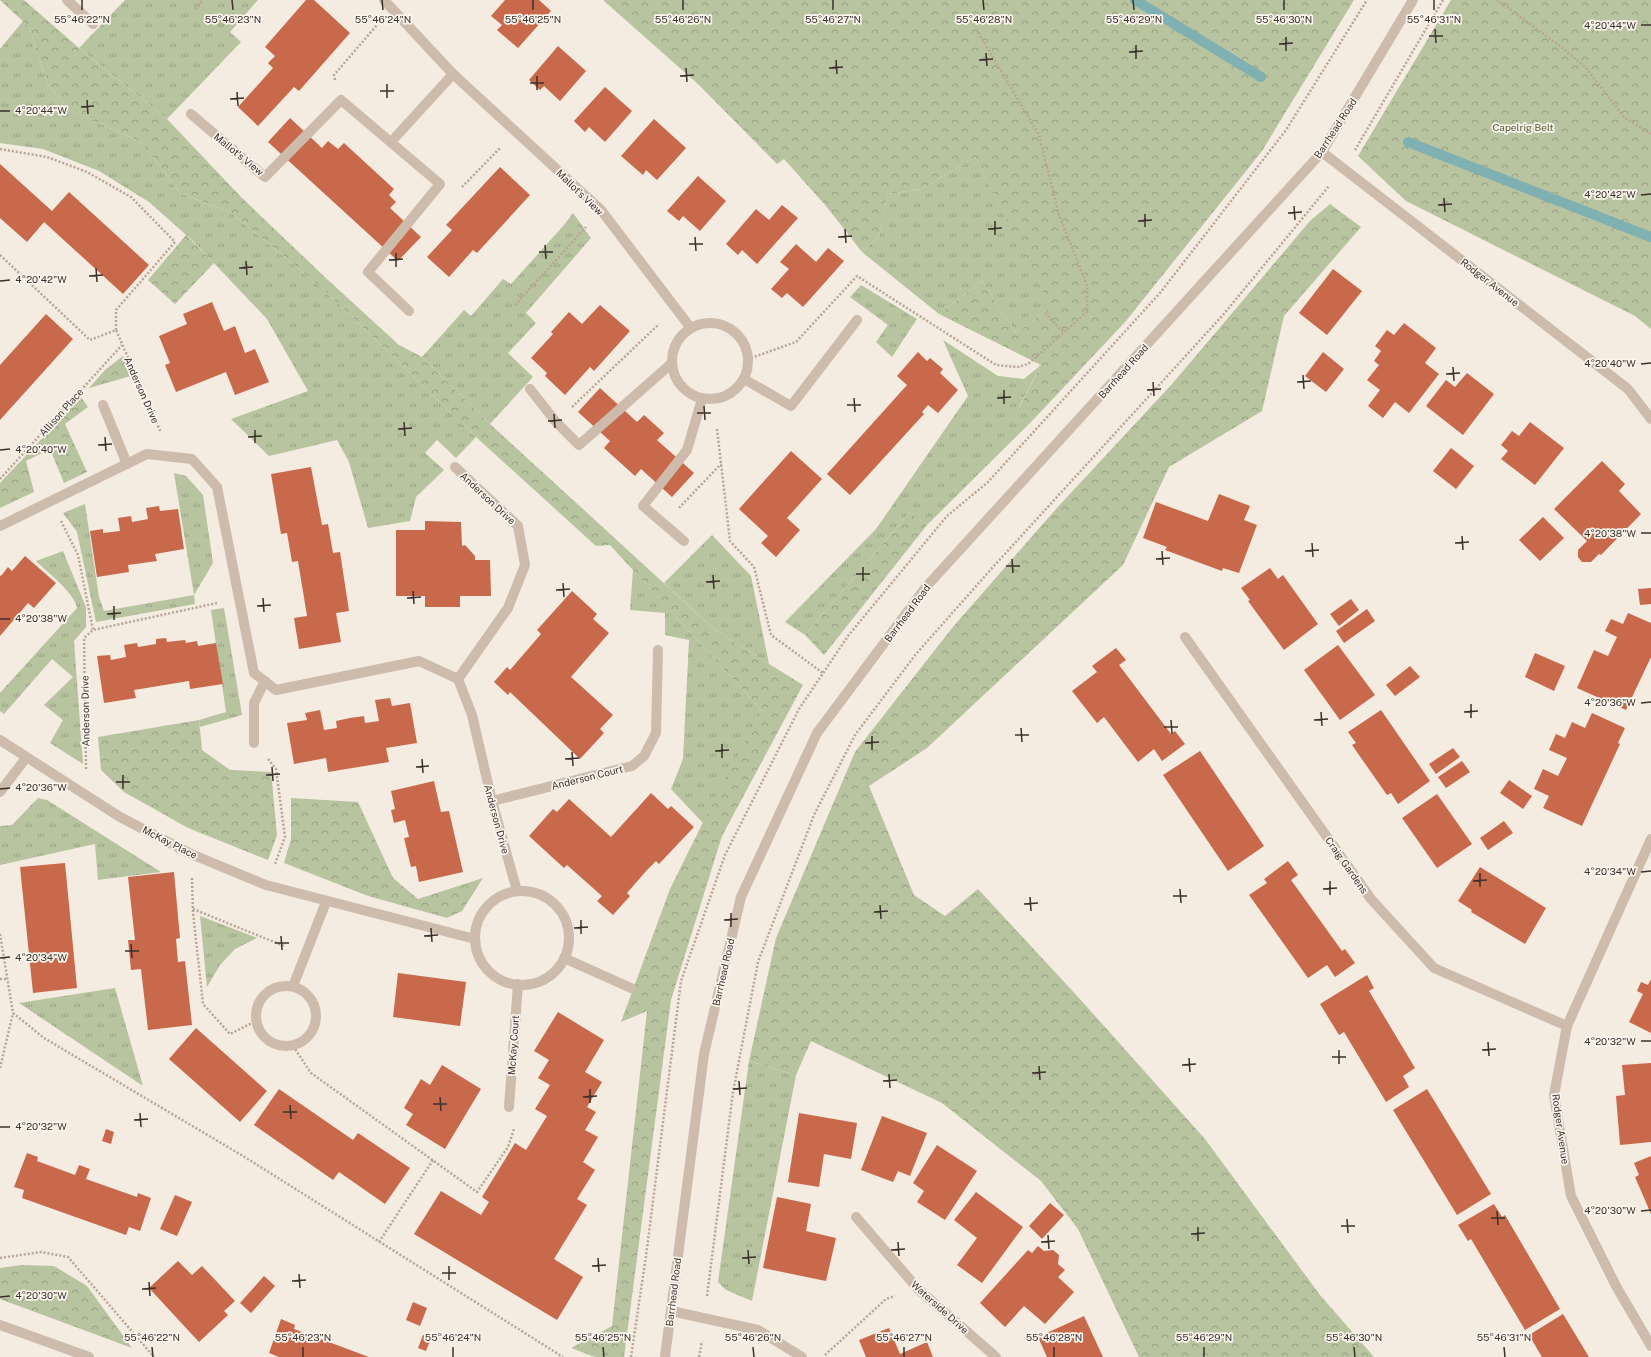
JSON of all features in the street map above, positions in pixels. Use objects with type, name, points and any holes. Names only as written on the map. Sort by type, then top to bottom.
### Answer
[{"type":"street","points":[[67,0],[93,24]]},
{"type":"street","name":"Mallot's View","points":[[384,0],[453,74],[601,210],[690,327]]},
{"type":"street","name":"Barrhead Road","points":[[665,1357],[704,1054],[741,897],[817,733],[926,587],[1322,152],[1413,0]]},
{"type":"street","points":[[391,142],[453,74]]},
{"type":"street","points":[[341,100],[440,184],[368,272],[409,311]]},
{"type":"street","name":"Mallot's View","points":[[191,114],[265,177],[341,100]]},
{"type":"street","name":"Rodger Avenue","points":[[1322,152],[1628,389],[1651,419]]},
{"type":"street","points":[[744,379],[791,406],[857,320]]},
{"type":"street","points":[[710,322],[724,324],[735,331],[743,341],[748,354],[748,367],[744,379],[737,389],[726,396],[714,399],[702,399],[690,394],[681,386],[674,375],[672,351],[678,340],[690,327],[710,322]]},
{"type":"street","points":[[530,389],[556,422],[579,445],[672,363]]},
{"type":"street","points":[[684,541],[643,506],[687,450],[702,399]]},
{"type":"street","points":[[103,405],[127,464]]},
{"type":"street","points":[[0,526],[147,454],[192,459],[217,487],[254,673],[276,690],[420,661],[458,679]]},
{"type":"street","name":"Anderson Drive","points":[[455,467],[518,526],[525,565],[508,608],[458,679],[472,715],[492,801],[517,891]]},
{"type":"street","name":"Craig Gardens","points":[[1185,637],[1371,899],[1434,968],[1567,1026]]},
{"type":"street","name":"Anderson Court","points":[[492,801],[632,766],[644,756],[656,733],[658,650]]},
{"type":"street","points":[[254,743],[254,703],[265,681]]},
{"type":"street","points":[[0,740],[26,758],[0,792]]},
{"type":"street","name":"McKay Place","points":[[26,758],[120,817],[191,854],[266,885],[326,902],[475,939]]},
{"type":"street","name":"Rodger Avenue","points":[[1651,839],[1567,1026],[1554,1095],[1571,1196],[1616,1286],[1651,1346]]},
{"type":"street","points":[[517,891],[531,892],[544,897],[556,905],[564,917],[568,930],[568,945],[564,958],[556,970],[545,979],[532,984],[518,984],[504,981],[493,974],[484,964],[478,953],[475,939],[477,925],[482,912],[492,902],[504,894],[517,891]]},
{"type":"street","points":[[293,986],[326,902]]},
{"type":"street","points":[[564,958],[631,988]]},
{"type":"street","name":"McKay Court","points":[[509,1107],[518,984]]},
{"type":"street","points":[[293,986],[302,990],[310,997],[315,1006],[315,1026],[310,1035],[303,1042],[293,1046],[283,1047],[265,1039],[259,1031],[256,1021],[256,1011],[259,1002],[265,994],[273,988],[293,986]]},
{"type":"street","name":"Waterside Drive","points":[[856,1217],[918,1288],[996,1357]]},
{"type":"street","points":[[671,1311],[758,1330],[802,1357]]},
{"type":"street","points":[[0,1325],[90,1357]]},
{"type":"path","points":[[196,9],[203,0]]},
{"type":"path","points":[[631,1357],[646,1256],[681,981],[725,855],[799,709],[848,636],[947,516],[988,482],[1160,294],[1286,130],[1367,0]]},
{"type":"path","points":[[699,1357],[733,1092],[758,962],[814,815],[855,735],[916,654],[993,566],[1223,315],[1344,169],[1443,0]]},
{"type":"path","points":[[1497,0],[1560,46],[1586,68],[1624,117],[1651,134]]},
{"type":"path","points":[[341,100],[334,75],[391,8]]},
{"type":"path","points":[[748,359],[796,342],[857,276],[996,365],[1018,367],[1028,364],[1087,312],[1087,285],[1059,215],[1039,135],[975,27]]},
{"type":"path","points":[[440,184],[452,197],[516,132]]},
{"type":"path","points":[[0,149],[47,157],[87,172],[131,197],[175,242],[116,310],[116,330],[90,340],[0,255]]},
{"type":"path","points":[[516,305],[601,210]]},
{"type":"path","points":[[556,422],[676,308]]},
{"type":"path","points":[[1045,313],[1064,333]]},
{"type":"path","name":"Anderson Drive","points":[[116,330],[171,456]]},
{"type":"path","name":"Allison Place","points":[[0,479],[122,345]]},
{"type":"path","points":[[714,399],[730,541],[754,567],[771,635],[824,673]]},
{"type":"path","points":[[664,524],[721,464]]},
{"type":"path","points":[[51,500],[78,555],[93,630],[239,599]]},
{"type":"path","name":"Anderson Drive","points":[[87,796],[84,638],[93,630]]},
{"type":"path","points":[[254,743],[276,769],[285,837],[281,853],[266,885]]},
{"type":"path","points":[[191,854],[193,909],[203,1004],[230,1034],[256,1021]]},
{"type":"path","points":[[193,909],[305,955]]},
{"type":"path","points":[[0,934],[13,1013],[0,1068]]},
{"type":"path","points":[[0,979],[7,979]]},
{"type":"path","points":[[13,1013],[44,1038],[243,1156],[563,1357]]},
{"type":"path","points":[[293,1046],[311,1073],[477,1192],[508,1147],[520,1115],[509,1107]]},
{"type":"path","points":[[378,1242],[433,1160]]},
{"type":"path","points":[[0,1258],[41,1252],[68,1258],[154,1357]]},
{"type":"path","points":[[823,1357],[886,1299],[918,1288]]},
{"type":"green space","points":[[0,0],[24,0],[79,48],[167,119],[241,197],[328,280],[399,345],[422,357],[490,424],[715,630],[803,685],[722,836],[671,1000],[624,1357],[595,1357],[571,1348],[612,1326],[647,1011],[621,1022],[670,889],[723,782],[762,711],[610,545],[596,546],[476,437],[323,289],[230,212],[180,193],[141,142],[70,110],[48,85],[29,27]]},
{"type":"green space","points":[[125,0],[258,0],[230,32],[241,42],[167,119],[79,48]]},
{"type":"green space","points":[[603,0],[1354,0],[1262,151],[1126,321],[1033,420],[1019,408],[1041,365],[939,314],[982,281],[1016,333],[1051,308],[975,157],[922,189],[888,194],[879,237],[862,252],[826,206],[784,159],[777,164],[699,85]]},
{"type":"green space","name":"Capelrig Belt","points":[[1451,0],[1651,0],[1651,329],[1635,316],[1406,201],[1358,156]]},
{"type":"green space","points":[[23,21],[29,27],[48,85],[70,110],[141,142],[180,193],[230,212],[323,289],[476,437],[456,458],[437,440],[425,453],[444,470],[416,497],[410,521],[368,528],[349,462],[337,440],[269,456],[231,419],[308,391],[267,319],[192,240],[149,202],[99,171],[43,149],[0,143],[0,49]]},
{"type":"green space","points":[[975,157],[1052,308],[1016,333],[982,281],[939,314],[862,252],[879,237],[888,194],[922,189]]},
{"type":"green space","points":[[1330,204],[1361,227],[1284,316],[1262,411],[1169,467],[1123,565],[927,748],[869,786],[914,895],[945,916],[978,889],[1079,998],[1205,1139],[1320,1295],[1374,1357],[1139,1357],[1078,1229],[1041,1181],[942,1103],[811,1041],[796,1075],[749,1061],[776,938],[855,752],[952,628],[1056,509],[1172,384],[1310,221]]},
{"type":"green space","points":[[573,213],[591,238],[526,313],[536,323],[508,353],[533,377],[490,424],[422,357],[464,310],[471,316],[503,279],[511,284]]},
{"type":"green space","points":[[186,235],[214,263],[175,304],[148,280]]},
{"type":"green space","points":[[861,285],[917,319],[892,357],[876,342],[888,325],[850,297]]},
{"type":"green space","points":[[943,340],[998,376],[1024,379],[1041,365],[1019,407],[1033,420],[927,525],[910,512],[805,635],[785,622],[876,529],[968,396]]},
{"type":"green space","points":[[123,356],[131,376],[89,388],[105,370]]},
{"type":"green space","points":[[81,397],[88,407],[65,424],[87,472],[64,483],[50,449],[26,461],[34,492],[0,508],[0,483]]},
{"type":"green space","points":[[174,473],[186,476],[203,495],[213,563],[194,595]]},
{"type":"green space","points":[[85,504],[99,597],[104,611],[194,595],[195,604],[96,622],[77,532],[63,513]]},
{"type":"green space","points":[[910,512],[927,525],[824,655],[805,635]]},
{"type":"green space","points":[[712,535],[751,576],[769,664],[715,630],[664,583]]},
{"type":"green space","points":[[63,551],[86,607],[86,627],[74,641],[83,764],[50,743],[63,720],[44,705],[73,677],[52,659],[4,714],[0,711],[0,693],[77,608],[75,602],[66,589],[36,561]]},
{"type":"green space","points":[[633,570],[762,711],[703,823],[671,789],[683,759],[689,640],[665,635],[665,613],[630,610]]},
{"type":"green space","points":[[224,608],[242,715],[200,727],[199,720],[226,712],[211,610]]},
{"type":"green space","points":[[199,720],[202,750],[230,770],[271,772],[277,835],[268,860],[188,828],[124,792],[101,770],[98,737]]},
{"type":"green space","points":[[38,798],[47,800],[161,872],[98,880],[95,844],[0,865],[0,826],[12,825]]},
{"type":"green space","points":[[291,798],[358,802],[393,878],[418,899],[483,878],[462,911],[447,918],[368,896],[284,863],[291,839]]},
{"type":"green space","points":[[200,916],[257,938],[235,949],[220,965],[207,987]]},
{"type":"green space","points":[[115,988],[143,1086],[19,1003]]},
{"type":"green space","points":[[749,1061],[796,1075],[752,1301],[726,1290],[718,1282]]},
{"type":"green space","points":[[21,1265],[54,1266],[87,1286],[132,1348],[0,1299],[0,1268]]},
{"type":"building","points":[[306,0],[314,0],[350,33],[299,91],[294,87],[258,126],[238,107],[273,68],[268,63],[275,56],[265,47]]},
{"type":"building","points":[[505,0],[539,0],[551,11],[518,48],[497,30],[502,25],[491,16]]},
{"type":"building","points":[[558,46],[586,71],[560,101],[544,86],[540,90],[529,80]]},
{"type":"building","points":[[605,87],[632,111],[605,142],[589,127],[585,132],[574,121]]},
{"type":"building","points":[[290,118],[322,148],[328,141],[338,149],[344,143],[394,189],[389,195],[396,202],[390,208],[421,237],[398,261],[268,142]]},
{"type":"building","points":[[654,119],[686,148],[657,180],[646,170],[643,175],[621,156]]},
{"type":"building","points":[[0,164],[52,211],[69,192],[149,265],[123,294],[44,222],[27,242],[0,218]]},
{"type":"building","points":[[500,167],[530,195],[477,253],[473,250],[449,277],[427,257],[452,230],[446,225]]},
{"type":"building","points":[[698,176],[726,201],[700,231],[683,216],[679,221],[667,211]]},
{"type":"building","points":[[782,205],[798,218],[757,264],[742,250],[738,255],[726,244],[756,209],[769,220]]},
{"type":"building","points":[[796,244],[816,262],[828,248],[844,261],[803,307],[787,293],[782,298],[771,289],[789,269],[780,262]]},
{"type":"building","points":[[1333,269],[1362,291],[1327,335],[1299,313]]},
{"type":"building","points":[[212,302],[224,331],[235,326],[245,353],[255,349],[269,382],[235,395],[226,372],[176,392],[165,365],[170,363],[159,336],[187,324],[183,314]]},
{"type":"building","points":[[600,305],[630,331],[594,371],[590,367],[565,395],[545,376],[547,373],[531,358],[553,334],[551,332],[569,312],[582,324]]},
{"type":"building","points":[[46,314],[73,339],[0,420],[0,365]]},
{"type":"building","points":[[1404,323],[1436,348],[1425,363],[1439,374],[1409,413],[1395,402],[1383,418],[1368,406],[1380,390],[1367,380],[1379,365],[1374,361],[1381,351],[1375,346],[1387,330],[1394,335]]},
{"type":"building","points":[[918,352],[927,361],[930,358],[943,369],[940,373],[958,390],[938,413],[928,405],[922,412],[924,414],[850,495],[827,474],[907,385],[897,376]]},
{"type":"building","points":[[1323,352],[1344,369],[1326,392],[1305,376]]},
{"type":"building","points":[[1467,373],[1494,394],[1463,435],[1426,406],[1446,380],[1455,387]]},
{"type":"building","points":[[600,388],[637,422],[644,415],[664,433],[657,440],[694,473],[672,497],[641,469],[635,476],[604,448],[610,441],[578,412]]},
{"type":"building","points":[[1530,422],[1564,448],[1535,485],[1501,459],[1508,451],[1501,445],[1512,431],[1519,436]]},
{"type":"building","points":[[1451,448],[1474,466],[1456,489],[1433,471]]},
{"type":"building","points":[[791,451],[822,479],[787,518],[800,530],[776,557],[761,543],[768,536],[739,509]]},
{"type":"building","points":[[1602,461],[1625,484],[1619,491],[1641,514],[1601,555],[1599,554],[1591,562],[1582,562],[1578,557],[1578,550],[1587,541],[1554,509]]},
{"type":"building","points":[[311,467],[322,525],[328,524],[333,553],[340,552],[349,611],[336,613],[341,642],[299,649],[294,618],[307,616],[298,561],[292,562],[287,533],[281,534],[271,474]]},
{"type":"building","points":[[1219,494],[1250,506],[1244,520],[1257,525],[1239,573],[1223,568],[1222,571],[1165,550],[1167,547],[1143,538],[1156,502],[1208,521]]},
{"type":"building","points":[[159,506],[160,511],[178,509],[184,549],[155,554],[157,561],[128,565],[129,572],[97,577],[90,531],[103,529],[103,533],[120,531],[118,518],[131,516],[132,522],[148,519],[146,508]]},
{"type":"building","points":[[1543,517],[1564,538],[1540,561],[1519,540]]},
{"type":"building","points":[[425,521],[461,522],[462,546],[465,545],[475,556],[475,560],[490,560],[491,596],[460,596],[460,607],[425,607],[425,596],[396,596],[396,530],[425,530]]},
{"type":"building","points":[[25,556],[56,583],[34,608],[28,603],[0,636],[0,575],[1,576],[8,567],[12,571]]},
{"type":"building","points":[[1270,568],[1278,579],[1283,575],[1318,624],[1284,650],[1248,601],[1250,600],[1241,588]]},
{"type":"building","points":[[1651,588],[1651,604],[1640,605],[1638,589]]},
{"type":"building","points":[[572,591],[597,614],[593,619],[609,633],[571,677],[613,715],[600,729],[604,733],[580,759],[510,692],[508,695],[494,682],[507,667],[510,670],[541,634],[537,630]]},
{"type":"building","points":[[1351,599],[1359,610],[1339,626],[1330,614]]},
{"type":"building","points":[[1367,609],[1375,621],[1344,643],[1336,631]]},
{"type":"building","points":[[1628,613],[1651,623],[1651,657],[1626,710],[1577,688],[1594,650],[1608,656],[1617,637],[1605,631],[1611,619],[1623,624]]},
{"type":"building","points":[[166,638],[167,642],[185,640],[186,643],[197,641],[198,646],[216,643],[223,684],[190,689],[189,681],[134,690],[136,698],[104,703],[97,656],[110,655],[111,660],[126,657],[124,645],[137,643],[138,647],[156,644],[156,639]]},
{"type":"building","points":[[1338,645],[1375,695],[1340,720],[1304,670]]},
{"type":"building","points":[[1116,648],[1126,660],[1119,665],[1171,734],[1175,731],[1185,744],[1162,761],[1154,749],[1138,762],[1104,717],[1097,723],[1072,691],[1097,672],[1092,666]]},
{"type":"building","points":[[1535,653],[1565,666],[1554,691],[1525,677]]},
{"type":"building","points":[[1410,666],[1420,677],[1395,696],[1386,685]]},
{"type":"building","points":[[390,698],[392,706],[410,703],[417,743],[386,748],[389,762],[328,772],[326,758],[294,764],[287,723],[307,720],[305,713],[320,710],[324,730],[337,728],[336,721],[350,718],[364,716],[365,723],[379,721],[375,700]]},
{"type":"building","points":[[1381,710],[1430,781],[1398,804],[1391,793],[1387,795],[1352,745],[1356,743],[1348,732]]},
{"type":"building","points":[[1592,713],[1625,728],[1618,743],[1620,744],[1582,826],[1543,808],[1549,796],[1534,789],[1543,769],[1558,776],[1567,758],[1549,750],[1556,734],[1565,738],[1572,722],[1585,728]]},
{"type":"building","points":[[1453,748],[1460,757],[1436,774],[1429,764]]},
{"type":"building","points":[[1200,751],[1264,846],[1228,871],[1163,775]]},
{"type":"building","points":[[1462,761],[1470,772],[1446,788],[1438,777]]},
{"type":"building","points":[[1509,780],[1532,796],[1523,809],[1500,793]]},
{"type":"building","points":[[434,781],[441,812],[449,811],[463,872],[419,882],[416,866],[411,867],[404,838],[409,837],[405,820],[394,823],[391,810],[395,809],[391,791]]},
{"type":"building","points":[[651,793],[668,809],[671,806],[694,827],[659,864],[656,861],[647,870],[627,893],[630,896],[613,915],[597,901],[602,896],[567,865],[564,868],[529,836],[553,809],[557,812],[569,799],[611,837]]},
{"type":"building","points":[[1437,794],[1472,844],[1437,868],[1402,818]]},
{"type":"building","points":[[1504,821],[1513,833],[1488,850],[1480,838]]},
{"type":"building","points":[[1288,861],[1298,875],[1291,880],[1342,951],[1345,949],[1355,963],[1335,977],[1327,965],[1308,978],[1249,895],[1267,883],[1264,879]]},
{"type":"building","points":[[65,863],[77,988],[33,993],[20,867]]},
{"type":"building","points":[[1480,867],[1546,908],[1525,944],[1471,912],[1472,910],[1458,901]]},
{"type":"building","points":[[174,872],[180,938],[176,939],[178,962],[185,961],[192,1025],[148,1030],[141,969],[131,970],[128,940],[135,940],[128,877]]},
{"type":"building","points":[[398,973],[466,982],[460,1026],[393,1017]]},
{"type":"building","points":[[1367,975],[1374,988],[1369,991],[1415,1068],[1403,1076],[1409,1087],[1386,1102],[1344,1032],[1339,1035],[1320,1004]]},
{"type":"building","points":[[1651,979],[1651,1033],[1629,1022],[1643,994],[1637,991],[1641,982],[1648,985]]},
{"type":"building","points":[[558,1012],[604,1040],[585,1072],[602,1082],[587,1107],[596,1112],[585,1130],[598,1137],[583,1162],[595,1170],[577,1199],[587,1205],[554,1259],[583,1277],[557,1320],[414,1234],[441,1191],[481,1215],[489,1202],[482,1197],[515,1143],[526,1150],[547,1116],[535,1109],[550,1085],[538,1078],[549,1060],[534,1051]]},
{"type":"building","points":[[196,1028],[267,1091],[240,1122],[169,1059]]},
{"type":"building","points":[[1651,1063],[1651,1142],[1620,1145],[1616,1096],[1625,1095],[1622,1065]]},
{"type":"building","points":[[442,1065],[481,1089],[445,1149],[406,1125],[413,1114],[404,1108],[421,1079],[430,1085]]},
{"type":"building","points":[[279,1089],[353,1140],[358,1133],[410,1168],[385,1204],[339,1172],[333,1180],[254,1125]]},
{"type":"building","points":[[1427,1089],[1491,1194],[1457,1215],[1393,1110]]},
{"type":"building","points":[[799,1113],[857,1123],[851,1159],[824,1154],[819,1187],[788,1182]]},
{"type":"building","points":[[882,1116],[927,1133],[910,1176],[898,1171],[893,1182],[861,1170]]},
{"type":"building","points":[[106,1129],[114,1132],[111,1144],[102,1141]]},
{"type":"building","points":[[937,1145],[977,1171],[945,1220],[917,1202],[924,1191],[913,1183]]},
{"type":"building","points":[[27,1153],[38,1157],[37,1161],[75,1175],[79,1165],[90,1169],[86,1179],[137,1197],[138,1193],[151,1198],[140,1231],[129,1227],[126,1235],[22,1198],[24,1190],[14,1187]]},
{"type":"building","points":[[1651,1156],[1651,1214],[1635,1177],[1639,1175],[1634,1163]]},
{"type":"building","points":[[976,1192],[1023,1227],[982,1283],[957,1265],[977,1238],[954,1220]]},
{"type":"building","points":[[175,1195],[192,1202],[177,1236],[160,1229]]},
{"type":"building","points":[[777,1197],[811,1204],[806,1231],[836,1238],[826,1281],[763,1268]]},
{"type":"building","points":[[1050,1203],[1064,1215],[1042,1239],[1029,1226]]},
{"type":"building","points":[[1494,1204],[1502,1217],[1505,1215],[1560,1309],[1525,1330],[1471,1239],[1468,1241],[1458,1225]]},
{"type":"building","points":[[1038,1246],[1044,1251],[1053,1250],[1059,1255],[1058,1264],[1065,1270],[1058,1277],[1074,1292],[1045,1324],[1024,1306],[1005,1327],[980,1303],[1028,1250],[1032,1253]]},
{"type":"building","points":[[178,1261],[192,1275],[202,1266],[235,1301],[224,1311],[228,1315],[199,1342],[149,1288]]},
{"type":"building","points":[[264,1276],[275,1286],[251,1313],[240,1303]]},
{"type":"building","points":[[413,1302],[427,1308],[420,1326],[406,1320]]},
{"type":"building","points":[[1563,1314],[1589,1357],[1542,1357],[1529,1335]]},
{"type":"building","points":[[1084,1316],[1103,1357],[1047,1357],[1038,1337]]},
{"type":"building","points":[[281,1319],[295,1325],[294,1329],[369,1357],[279,1357],[269,1353]]},
{"type":"building","points":[[889,1328],[900,1354],[927,1342],[933,1357],[866,1357],[859,1340]]},
{"type":"building","points":[[423,1335],[431,1338],[426,1351],[418,1348]]},
{"type":"waterway","points":[[1135,0],[1261,77]]},
{"type":"waterway","points":[[1408,142],[1651,237]]}]
